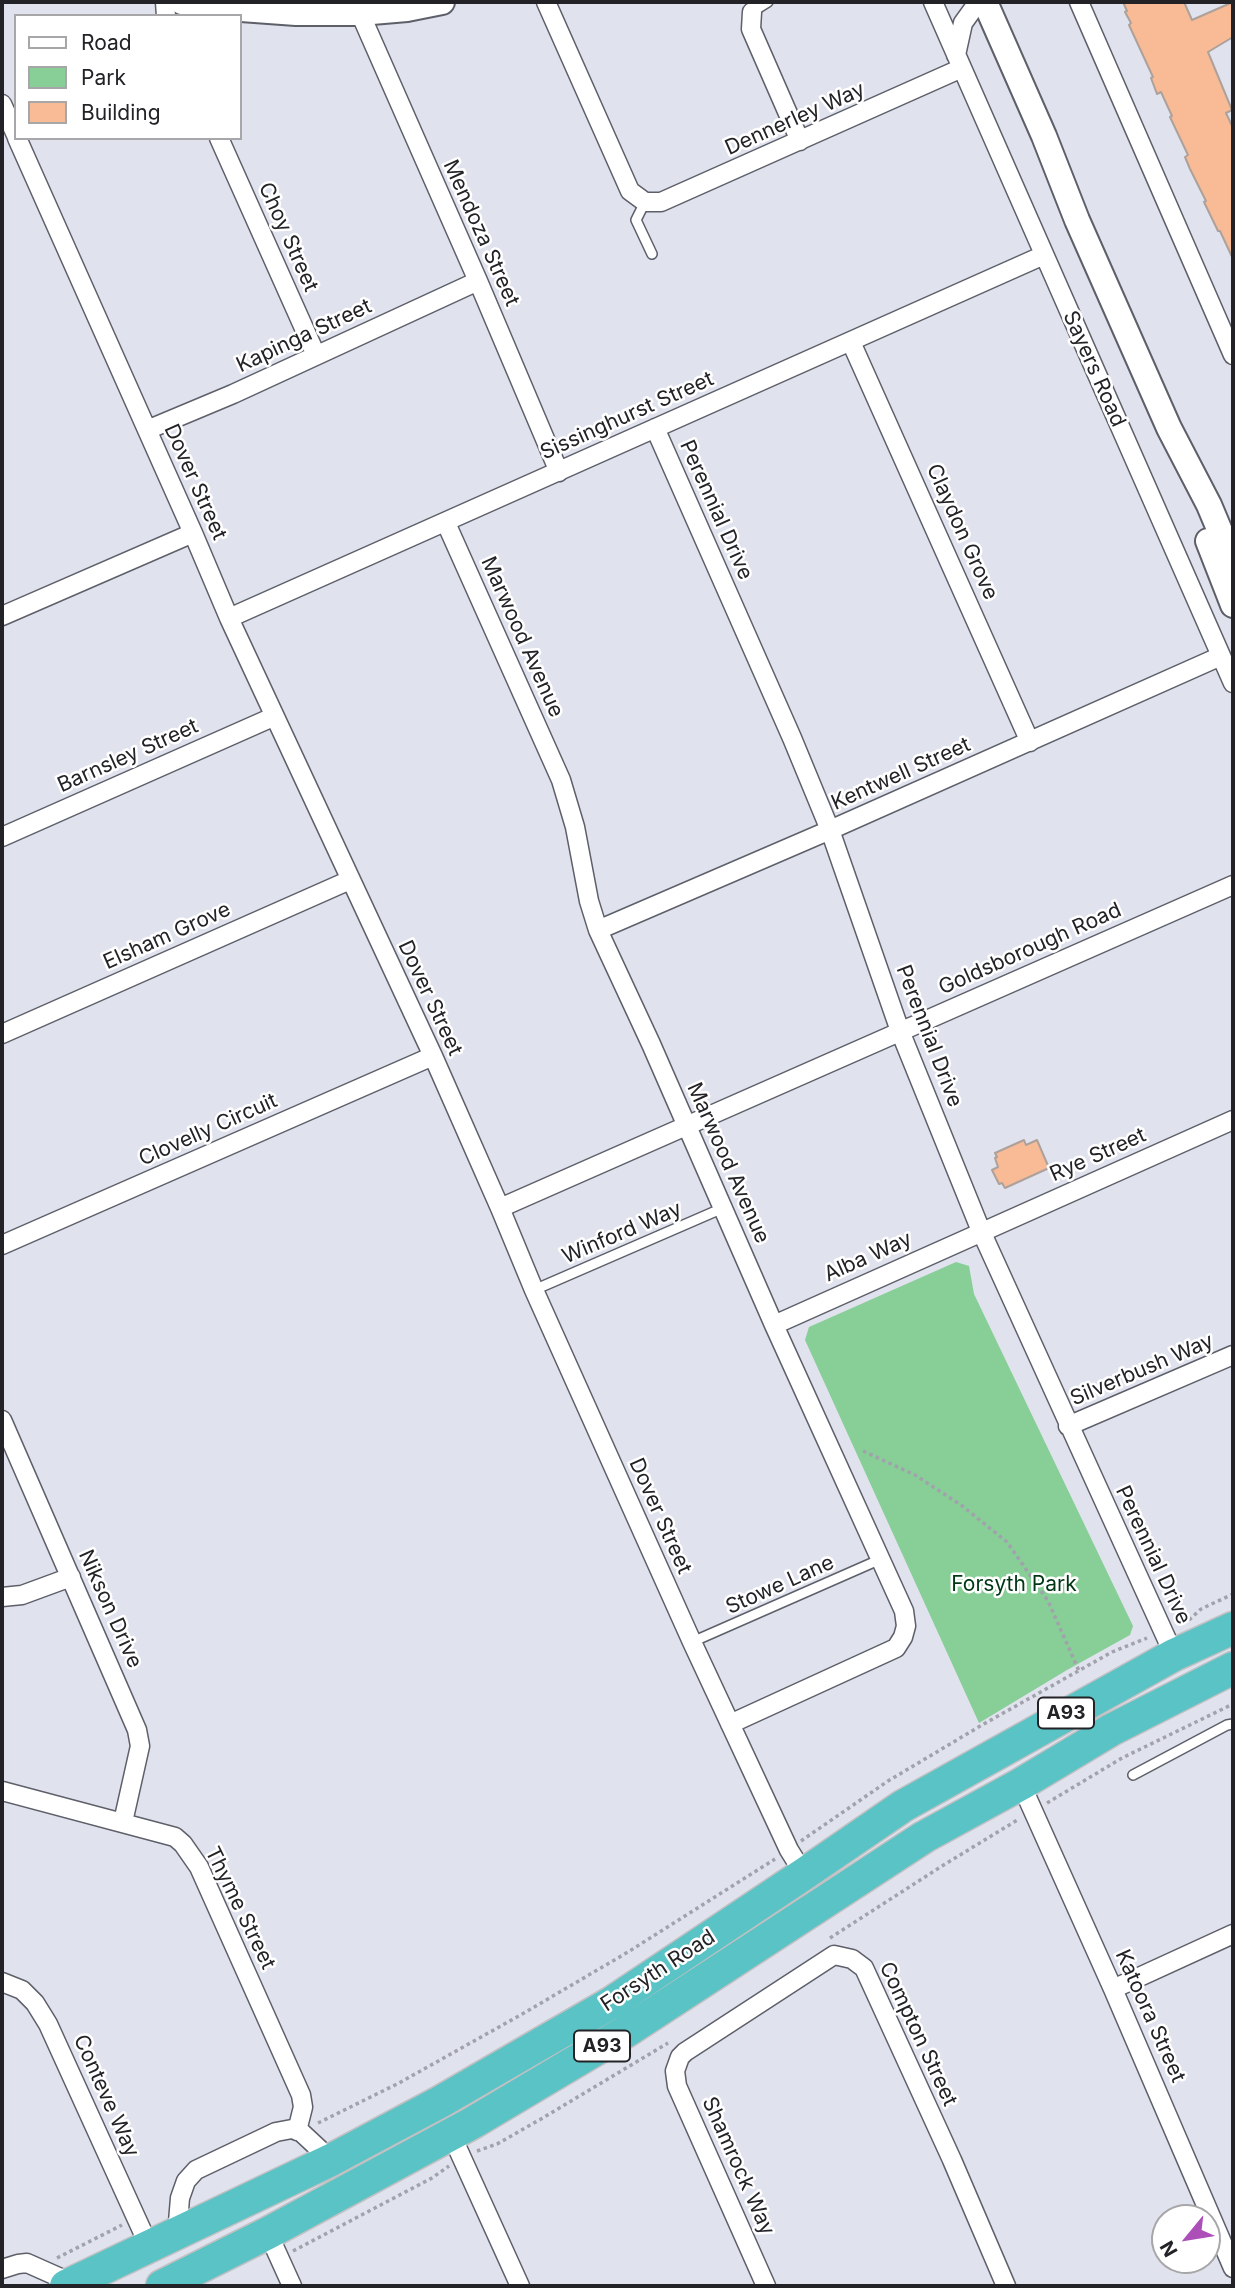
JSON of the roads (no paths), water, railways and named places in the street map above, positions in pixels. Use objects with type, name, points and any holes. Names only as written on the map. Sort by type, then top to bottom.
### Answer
[{"type":"highway","name":"Forsyth Road","points":[[69,2285],[154,2233],[252,2198],[440,2102],[611,2003],[797,1862],[903,1805],[1169,1644],[1233,1628]]},
{"type":"highway","points":[[1169,1644],[1189,1688]]},
{"type":"highway","name":"Forsyth Road","points":[[162,2286],[274,2246],[457,2146],[625,2032],[923,1837],[1027,1798],[1111,1730],[1189,1688],[1233,1668]]},
{"type":"highway","points":[[797,1862],[822,1904]]},
{"type":"highway","points":[[440,2102],[457,2146]]},
{"type":"highway","points":[[252,2198],[274,2246]]},
{"type":"main road","points":[[181,2],[241,9],[294,7],[360,13],[407,9],[442,2]]},
{"type":"main road","points":[[977,4],[1044,136],[1077,220],[1169,428],[1209,505],[1233,562]]},
{"type":"main road","points":[[1169,428],[1188,492],[1233,605]]},
{"type":"street","points":[[546,2],[630,191],[645,202]]},
{"type":"street","name":"Sayers Road","points":[[933,2],[1233,683]]},
{"type":"street","points":[[1079,2],[1233,355]]},
{"type":"street","points":[[959,62],[960,30],[977,4]]},
{"type":"street","points":[[752,12],[751,29],[800,141]]},
{"type":"street","name":"Mendoza Street","points":[[360,13],[559,472]]},
{"type":"street","name":"Dennerley Way","points":[[645,202],[661,202],[800,141],[959,62]]},
{"type":"street","name":"Dover Street","points":[[2,104],[14,132]]},
{"type":"street","name":"Dover Street","points":[[17,140],[273,717],[433,1056],[534,1290],[692,1642],[797,1862]]},
{"type":"street","name":"Choy Street","points":[[220,140],[316,355]]},
{"type":"street","name":"Sissinghurst Street","points":[[229,618],[1044,255]]},
{"type":"street","name":"Kapinga Street","points":[[147,430],[478,281]]},
{"type":"street","name":"Claydon Grove","points":[[851,342],[1030,742]]},
{"type":"street","name":"Perennial Drive","points":[[655,429],[830,830],[900,1031],[981,1231],[1169,1644]]},
{"type":"street","name":"Marwood Avenue","points":[[446,523],[561,780],[575,827],[597,930],[651,1044],[774,1325],[904,1611],[906,1626],[896,1648],[730,1724]]},
{"type":"street","points":[[2,617],[193,533]]},
{"type":"street","name":"Kentwell Street","points":[[597,930],[830,830],[1221,656]]},
{"type":"street","name":"Barnsley Street","points":[[2,837],[273,717]]},
{"type":"street","name":"Elsham Grove","points":[[2,1034],[350,880]]},
{"type":"street","name":"Goldsborough Road","points":[[500,1208],[1233,885]]},
{"type":"street","name":"Clovelly Circuit","points":[[2,1245],[433,1056]]},
{"type":"street","name":"Rye Street","points":[[981,1231],[1233,1120]]},
{"type":"street","name":"Alba Way","points":[[774,1325],[981,1231]]},
{"type":"street","name":"Silverbush Way","points":[[1068,1426],[1233,1356]]},
{"type":"street","name":"Nikson Drive","points":[[2,1420],[139,1738],[138,1761],[123,1822]]},
{"type":"street","points":[[2,1597],[22,1595],[71,1577]]},
{"type":"street","name":"Thyme Street","points":[[2,1791],[175,1837],[183,1844],[199,1867],[301,2095],[303,2107],[299,2131]]},
{"type":"street","name":"Katoora Street","points":[[1027,1798],[1233,2268]]},
{"type":"street","points":[[1113,1989],[1233,1934]]},
{"type":"street","name":"Compton Street","points":[[677,2063],[685,2052],[821,1962],[834,1955],[852,1958],[864,1968],[1006,2286]]},
{"type":"street","name":"Conteve Way","points":[[2,1982],[22,1990],[35,2003],[48,2024],[154,2233]]},
{"type":"street","name":"Shamrock Way","points":[[677,2063],[677,2086],[766,2286]]},
{"type":"street","points":[[154,2233],[180,2198],[186,2181],[196,2170],[276,2132],[292,2129],[299,2131],[331,2160]]},
{"type":"street","points":[[457,2146],[520,2286]]},
{"type":"street","points":[[274,2246],[292,2286]]},
{"type":"street","points":[[2,2269],[27,2263],[69,2285]]},
{"type":"lane","points":[[752,12],[768,2]]},
{"type":"lane","points":[[645,202],[636,220],[652,254]]},
{"type":"lane","name":"Winford Way","points":[[534,1290],[723,1208]]},
{"type":"lane","name":"Stowe Lane","points":[[692,1642],[881,1559]]},
{"type":"lane","points":[[1133,1774],[1233,1724]]},
{"type":"park label","name":"Forsyth Park","points":[[1014,1585]]}]
